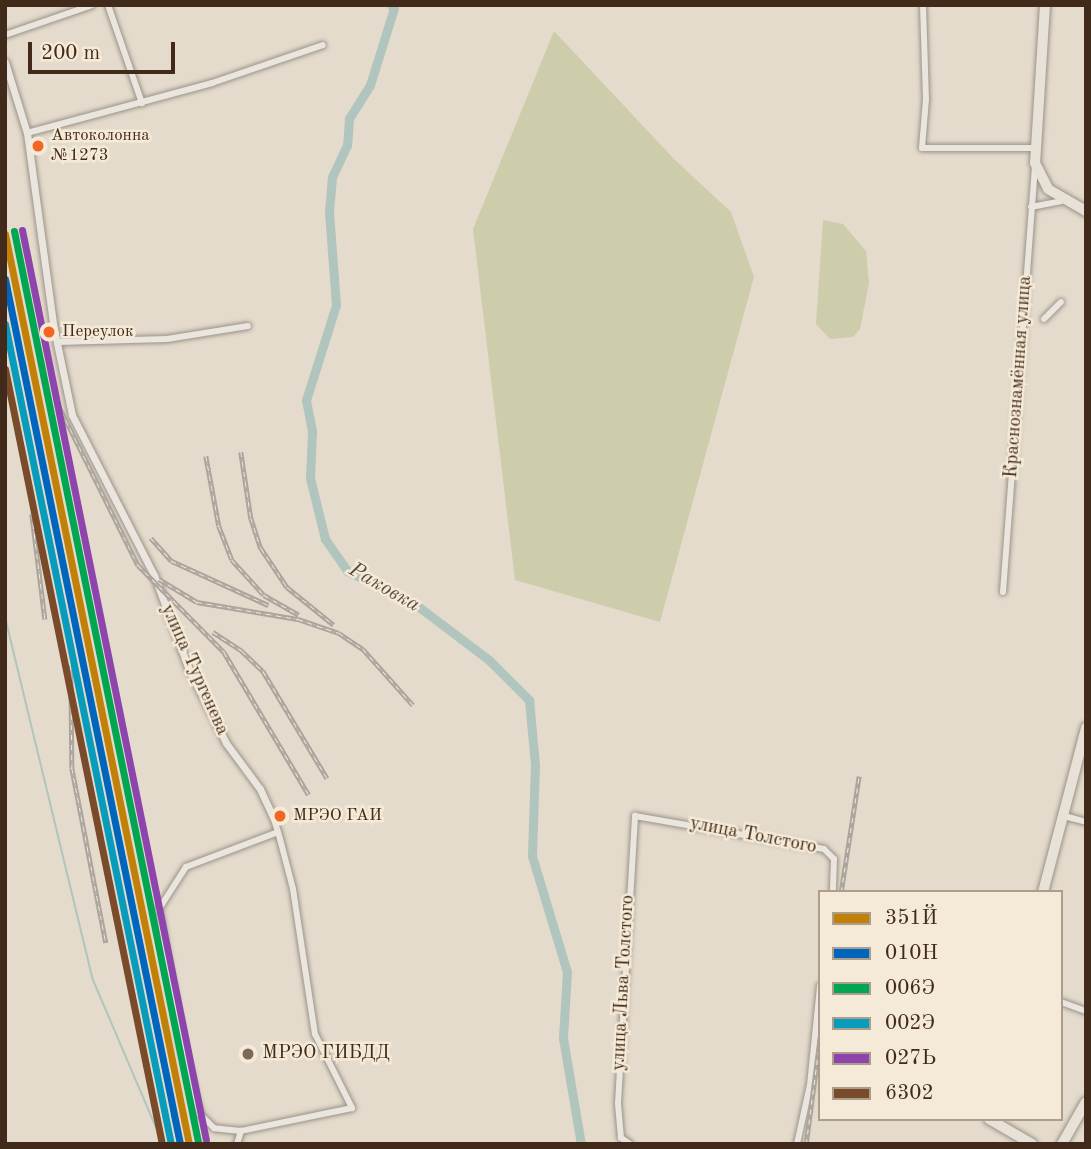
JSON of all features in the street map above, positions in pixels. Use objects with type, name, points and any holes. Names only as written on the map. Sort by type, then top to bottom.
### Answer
[{"type":"highway","name":"Краснознамённая улица","points":[[1045,5],[1035,163],[1040,178],[1061,201]]},
{"type":"highway","points":[[1061,201],[1086,211]]},
{"type":"highway","points":[[1044,890],[1086,728]]},
{"type":"highway","points":[[1062,1144],[1086,1102]]},
{"type":"highway","points":[[987,1121],[1032,1144]]},
{"type":"street","points":[[5,35],[92,5]]},
{"type":"street","points":[[108,5],[142,103]]},
{"type":"street","points":[[923,5],[926,99],[922,148],[1036,148]]},
{"type":"street","points":[[27,132],[142,103],[323,45]]},
{"type":"street","name":"улица Тургенева","points":[[5,62],[27,132],[57,342],[72,415],[154,575],[188,667],[226,743],[260,789],[274,819],[293,889],[316,1034],[352,1108],[241,1131]]},
{"type":"street","name":"Краснознамённая улица","points":[[1003,592],[1035,163]]},
{"type":"street","points":[[1031,207],[1061,201]]},
{"type":"street","points":[[1044,319],[1061,302]]},
{"type":"street","points":[[57,342],[167,339],[248,326]]},
{"type":"street","name":"улица Толстого","points":[[635,816],[824,849],[834,859],[833,890]]},
{"type":"street","name":"улица Льва Толстого","points":[[630,1144],[621,1138],[618,1103],[635,816]]},
{"type":"street","points":[[1063,816],[1086,822]]},
{"type":"street","points":[[237,1144],[241,1131],[214,1128],[200,1114],[182,1046],[159,909],[186,867],[278,832]]},
{"type":"street","points":[[1063,1003],[1086,1011]]},
{"type":"street","points":[[797,1144],[810,1085],[818,1006]]},
{"type":"green space","points":[[554,31],[674,159],[731,212],[754,277],[660,622],[515,580],[473,229]]},
{"type":"green space","points":[[823,220],[843,224],[866,251],[869,283],[860,329],[853,337],[830,339],[816,324]]},
{"type":"waterway","name":"Раковка","points":[[391,5],[394,8],[370,85],[349,119],[347,145],[332,177],[329,212],[336,305],[306,400],[312,432],[310,478],[325,539],[347,571],[415,604],[489,660],[529,700],[535,765],[532,856],[567,972],[563,1038],[581,1144]]},
{"type":"waterway","points":[[5,617],[93,980],[163,1144]]},
{"type":"waterway","points":[[204,1144],[216,1144]]},
{"type":"railway","points":[[57,402],[138,565],[224,652],[309,795]]},
{"type":"railway","points":[[241,452],[251,518],[261,548],[287,587],[334,625]]},
{"type":"railway","points":[[206,456],[219,526],[232,560],[264,595],[299,615]]},
{"type":"railway","points":[[32,514],[45,619]]},
{"type":"railway","points":[[151,538],[172,561],[268,605]]},
{"type":"railway","points":[[159,579],[197,602],[298,619],[339,633],[363,649],[413,705]]},
{"type":"railway","points":[[213,632],[242,651],[263,671],[327,778]]},
{"type":"railway","points":[[71,665],[72,768],[106,943]]},
{"type":"railway","points":[[841,890],[859,776]]},
{"type":"railway","points":[[806,1144],[818,1053]]},
{"type":"railway","points":[[173,1113],[180,1144]]},
{"type":"transit line","name":"027Ь","points":[[22,230],[206,1140]]},
{"type":"transit line","name":"006Э","points":[[14,231],[198,1142]]},
{"type":"transit line","name":"351Й","points":[[5,234],[189,1144]]},
{"type":"transit line","name":"010Н","points":[[5,279],[180,1144]]},
{"type":"transit line","name":"002Э","points":[[5,324],[171,1144]]},
{"type":"transit line","name":"6302","points":[[5,369],[162,1144]]},
{"type":"place","name":"Автоколонна №1273","points":[[38,146]]},
{"type":"place","name":"Переулок","points":[[49,332]]},
{"type":"place","name":"МРЭО ГАИ","points":[[280,816]]},
{"type":"place","name":"МРЭО ГИБДД","points":[[248,1054]]}]
